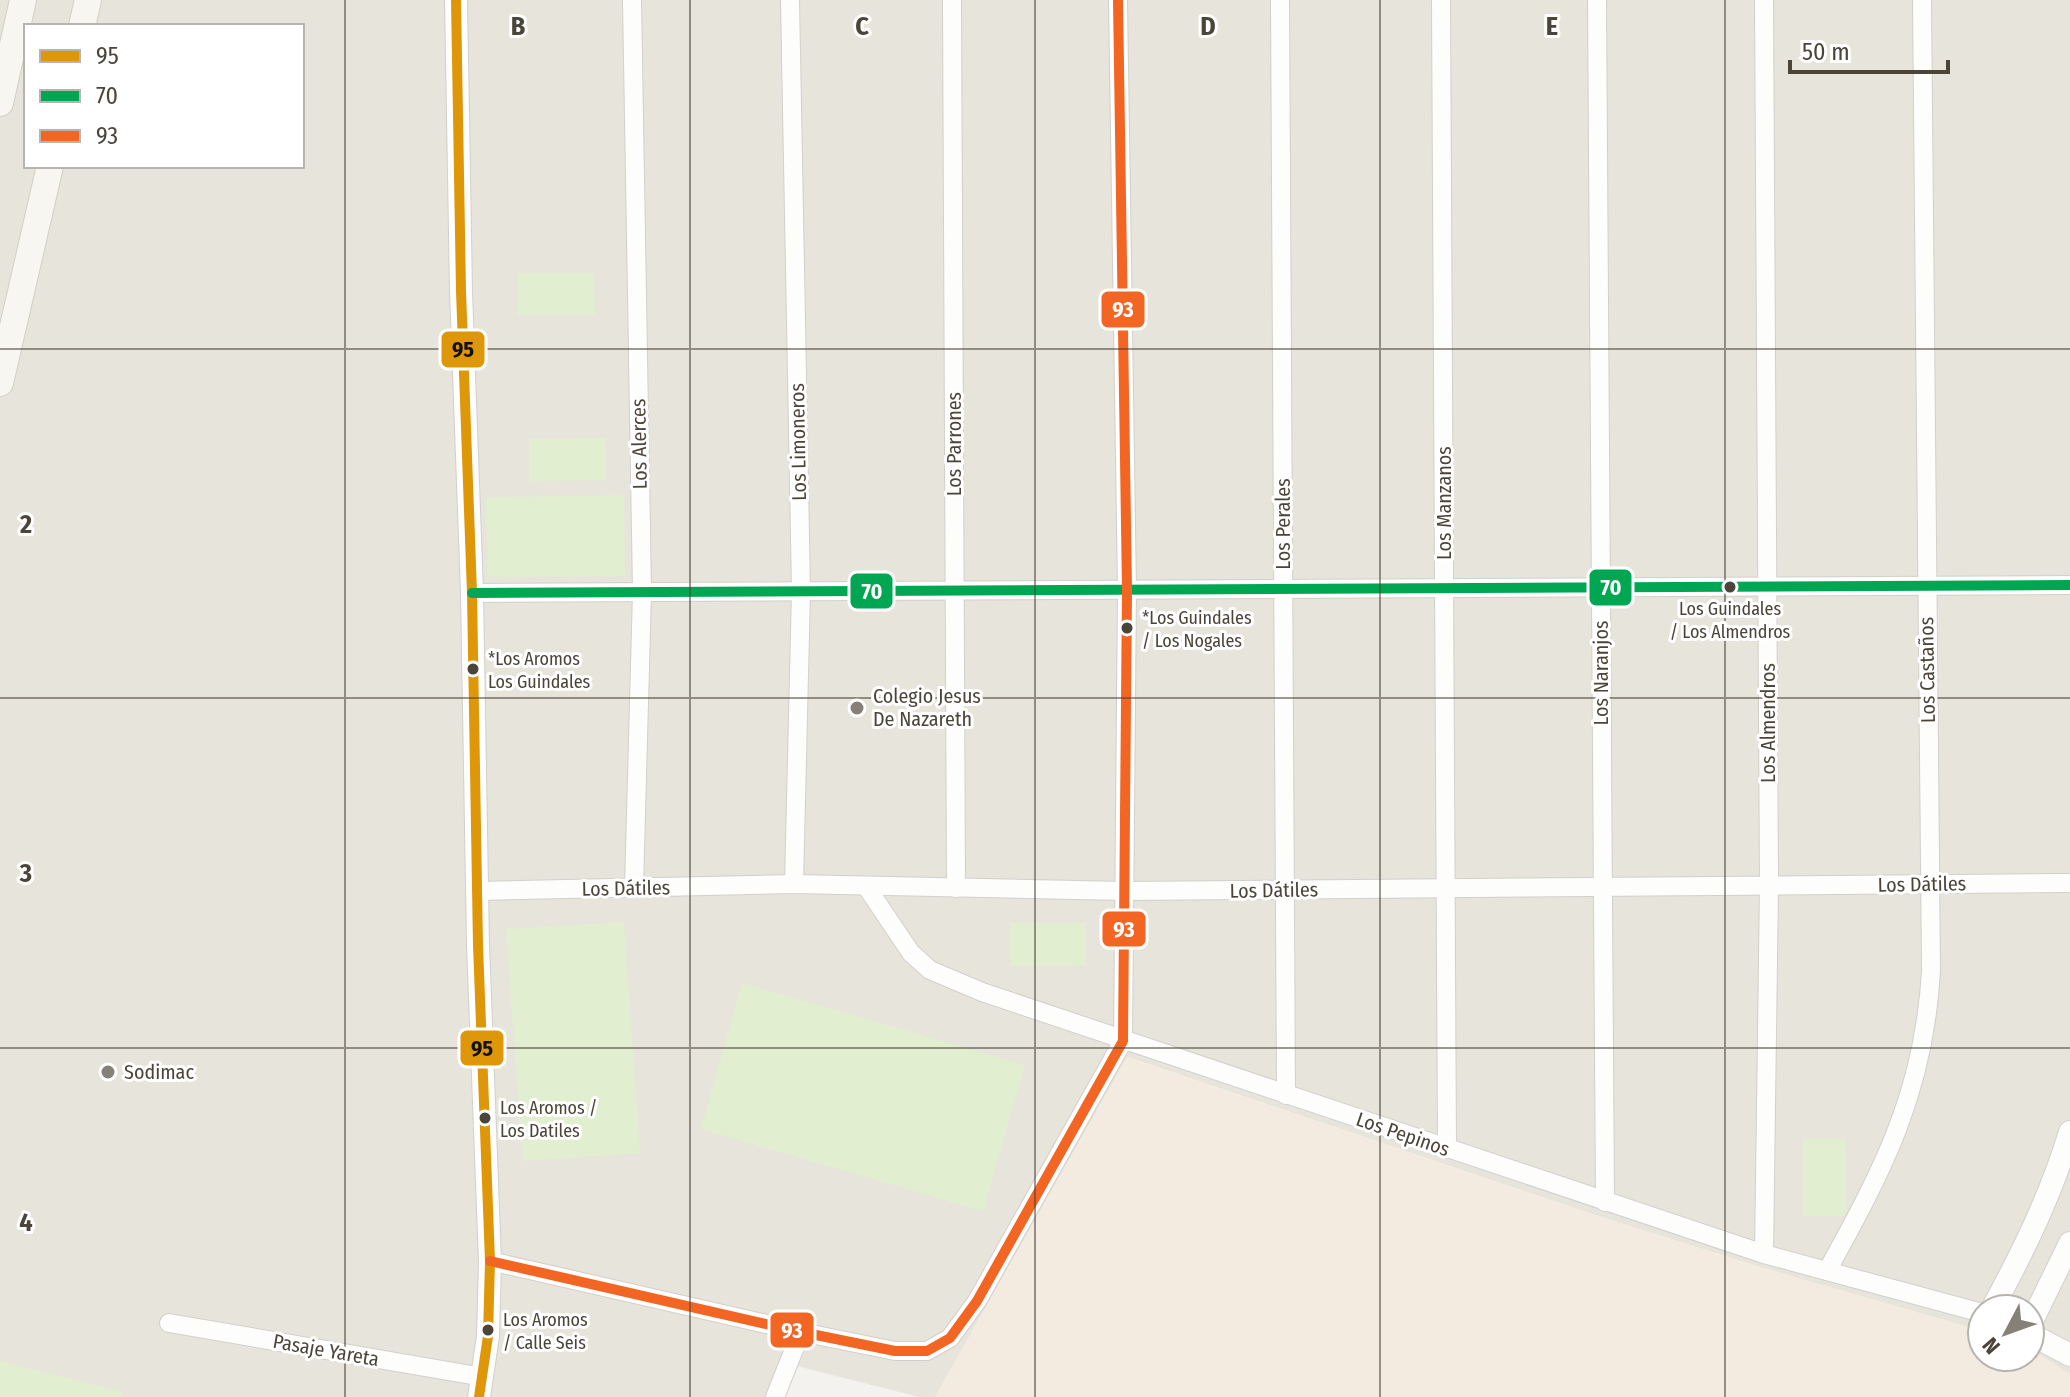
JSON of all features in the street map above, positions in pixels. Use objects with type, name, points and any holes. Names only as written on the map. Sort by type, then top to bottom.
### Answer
[{"type":"main road","points":[[0,103],[23,0]]},
{"type":"main road","points":[[82,24],[88,0]]},
{"type":"main road","points":[[0,383],[50,168]]},
{"type":"street","points":[[456,0],[478,945],[490,1261],[488,1336],[481,1387]]},
{"type":"street","name":"Los Alerces","points":[[632,0],[642,592],[634,888]]},
{"type":"street","name":"Los Limoneros","points":[[790,0],[801,591],[794,884]]},
{"type":"street","name":"Los Parrones","points":[[952,0],[956,888]]},
{"type":"street","points":[[490,1261],[801,1332],[895,1351],[927,1351],[950,1338],[977,1301],[1123,1041],[1127,590],[1118,0]]},
{"type":"street","name":"Los Perales","points":[[1280,0],[1286,1095]]},
{"type":"street","name":"Los Manzanos","points":[[1441,0],[1447,1149]]},
{"type":"street","name":"Los Naranjos","points":[[1597,0],[1605,1202]]},
{"type":"street","name":"Los Almendros","points":[[1764,0],[1769,886],[1764,1254]]},
{"type":"street","name":"Los Castaños","points":[[1827,1271],[1893,1145],[1916,1076],[1929,1007],[1922,0]]},
{"type":"street","points":[[472,593],[2070,585]]},
{"type":"street","name":"Los Dátiles","points":[[478,891],[794,884],[1125,891],[2070,883]]},
{"type":"street","name":"Los Pepinos","points":[[866,886],[911,953],[930,970],[982,992],[1764,1254],[1966,1309]]},
{"type":"street","points":[[2000,1293],[2050,1194],[2070,1132]]},
{"type":"street","points":[[2046,1293],[2070,1243]]},
{"type":"street","name":"Pasaje Yareta","points":[[169,1323],[481,1387]]},
{"type":"street","points":[[775,1397],[801,1332]]},
{"type":"street","points":[[2046,1342],[2070,1355]]},
{"type":"shaded area","points":[[0,0],[2070,0],[2070,1374],[2046,1359],[2046,1293],[1966,1293],[1966,1326],[1598,1216],[1128,1057],[935,1397],[919,1397],[793,1365],[781,1397],[0,1397]]},
{"type":"shaded area","points":[[1127,1057],[1598,1216],[1966,1326],[1966,1373],[2046,1373],[2046,1359],[2070,1374],[2070,1397],[935,1397]]},
{"type":"green space","points":[[517,273],[594,273],[595,315],[518,315]]},
{"type":"green space","points":[[605,438],[606,480],[529,481],[529,439]]},
{"type":"green space","points":[[624,495],[625,576],[488,577],[486,497]]},
{"type":"green space","points":[[624,922],[640,1153],[522,1161],[506,929]]},
{"type":"green space","points":[[1010,923],[1086,923],[1086,965],[1010,966]]},
{"type":"green space","points":[[742,983],[1025,1065],[983,1211],[701,1129]]},
{"type":"green space","points":[[1803,1139],[1845,1139],[1846,1216],[1803,1216]]},
{"type":"green space","points":[[0,1361],[123,1392],[122,1397],[0,1397]]},
{"type":"transit line","name":"95","points":[[456,0],[478,945],[490,1261],[488,1336],[479,1397]]},
{"type":"transit line","name":"93","points":[[490,1261],[801,1332],[895,1351],[927,1351],[950,1338],[977,1301],[1123,1041],[1127,590],[1118,0]]},
{"type":"transit line","name":"70","points":[[472,593],[2070,585]]},
{"type":"place","name":"Los Guindales / Los Almendros","points":[[1730,587]]},
{"type":"place","name":"*Los Guindales / Los Nogales","points":[[1127,628]]},
{"type":"place","name":"*Los Aromos Los Guindales","points":[[473,669]]},
{"type":"place","name":"Colegio Jesus De Nazareth","points":[[857,708]]},
{"type":"place","name":"Sodimac","points":[[108,1072]]},
{"type":"place","name":"Los Aromos / Los Datiles","points":[[485,1118]]},
{"type":"place","name":"Los Aromos / Calle Seis","points":[[488,1330]]}]
